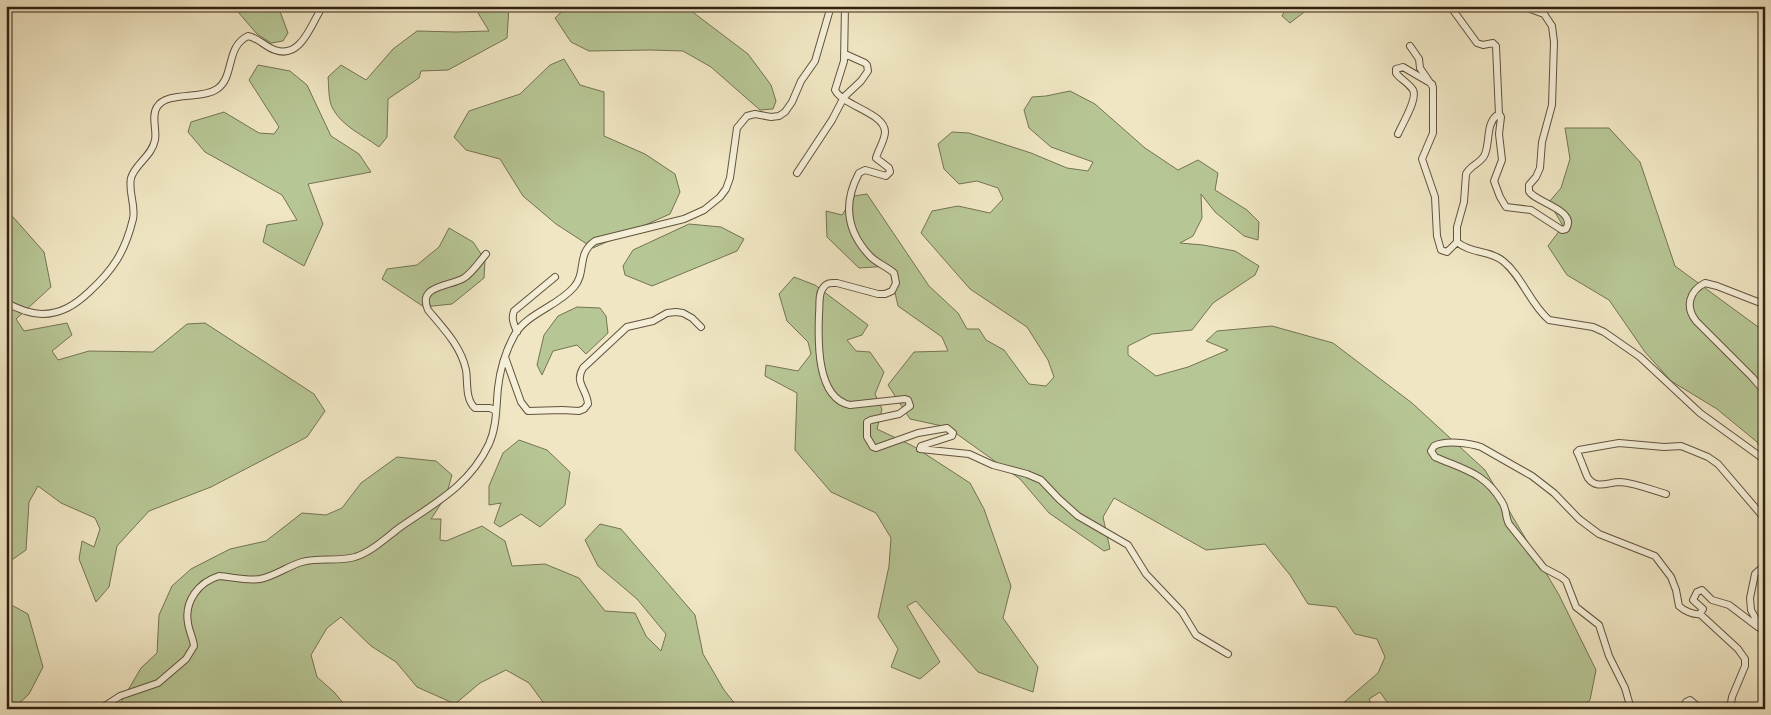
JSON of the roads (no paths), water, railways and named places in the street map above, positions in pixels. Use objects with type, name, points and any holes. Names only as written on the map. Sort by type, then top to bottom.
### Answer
[{"type":"street","points":[[6,303],[28,312],[41,314],[55,313],[76,304],[104,279],[114,266],[130,231],[134,206],[131,180],[134,172],[150,152],[155,142],[154,117],[156,107],[168,99],[204,95],[212,93],[219,88],[224,80],[234,49],[238,42],[248,36],[254,37],[274,50],[282,52],[297,47],[304,40],[324,6]]},
{"type":"street","points":[[100,709],[120,696],[158,683],[190,654],[194,646],[187,614],[192,597],[200,586],[218,576],[259,579],[302,562],[342,560],[357,556],[450,494],[467,476],[488,445],[494,431],[498,385],[509,345],[517,332],[524,324],[575,287],[581,276],[584,253],[587,246],[595,241],[684,219],[704,210],[720,197],[726,189],[730,178],[737,128],[746,116],[755,114],[770,118],[785,112],[792,102],[801,81],[815,61],[831,6]]},
{"type":"street","points":[[845,6],[844,66],[835,85],[835,90],[843,99],[872,115],[884,126],[885,133],[876,158],[889,168],[890,172],[886,176],[865,170],[859,173],[848,201],[848,215],[858,242],[870,257],[894,273],[896,284],[892,291],[885,294],[836,283],[829,283],[824,286],[820,298],[818,337],[822,368],[830,390],[843,403],[850,405],[908,400],[910,406],[899,414],[867,422],[867,437],[873,447],[876,448],[918,433],[946,428],[952,432],[952,436],[921,446],[920,449],[969,454],[993,465],[1038,478],[1081,518],[1128,545],[1146,574],[1182,612],[1196,635],[1228,654]]},
{"type":"street","points":[[1450,6],[1477,43],[1483,45],[1493,43],[1496,46],[1499,115],[1501,117],[1499,134],[1502,160],[1494,181],[1504,205],[1508,208],[1531,210],[1562,230],[1566,229],[1568,220],[1561,212],[1547,202],[1531,195],[1528,191],[1540,168],[1542,142],[1552,105],[1554,42],[1552,26],[1544,14],[1522,6]]},
{"type":"street","points":[[1410,46],[1419,59],[1421,70],[1433,84],[1433,133],[1422,158],[1435,197],[1439,246],[1447,252],[1457,242]]},
{"type":"street","points":[[797,173],[832,120],[843,99],[862,81],[868,71],[865,63],[844,54]]},
{"type":"street","points":[[1398,134],[1413,102],[1414,93],[1412,88],[1396,73],[1396,69],[1403,67],[1433,84]]},
{"type":"street","points":[[1499,115],[1494,117],[1491,123],[1484,157],[1468,170],[1466,174],[1464,206],[1456,232],[1457,242],[1466,249],[1493,256],[1504,262],[1550,321],[1593,327],[1633,351],[1700,413],[1765,460]]},
{"type":"street","points":[[486,254],[465,277],[429,292],[425,303],[428,310],[454,342],[462,357],[472,405],[496,411]]},
{"type":"street","points":[[517,332],[512,316],[514,311],[555,277]]},
{"type":"street","points":[[1765,302],[1758,302],[1705,283],[1692,295],[1689,305],[1692,316],[1765,392]]},
{"type":"street","points":[[505,357],[521,402],[528,411],[579,411],[588,404],[588,398],[579,381],[580,373],[627,327],[653,321],[676,312],[683,313],[692,318],[702,327]]},
{"type":"street","points":[[1631,709],[1625,688],[1609,656],[1601,628],[1574,605],[1566,582],[1561,577],[1544,568],[1509,524],[1504,506],[1486,481],[1436,458],[1432,454],[1432,448],[1444,442],[1476,445],[1520,468],[1554,493],[1574,514],[1601,536],[1655,556],[1671,577],[1679,606],[1684,610],[1700,614],[1738,649],[1745,659],[1746,666],[1732,697],[1730,709]]},
{"type":"street","points":[[1666,494],[1620,482],[1595,484],[1587,477],[1584,465],[1577,452],[1579,450],[1619,443],[1683,447],[1713,460],[1765,519]]},
{"type":"street","points":[[1765,565],[1755,574],[1750,600],[1751,610],[1765,634]]},
{"type":"street","points":[[1700,614],[1704,609],[1693,600],[1700,590],[1712,600],[1729,605],[1755,627],[1759,626]]},
{"type":"street","points":[[1683,709],[1686,702],[1690,700],[1701,709]]}]
